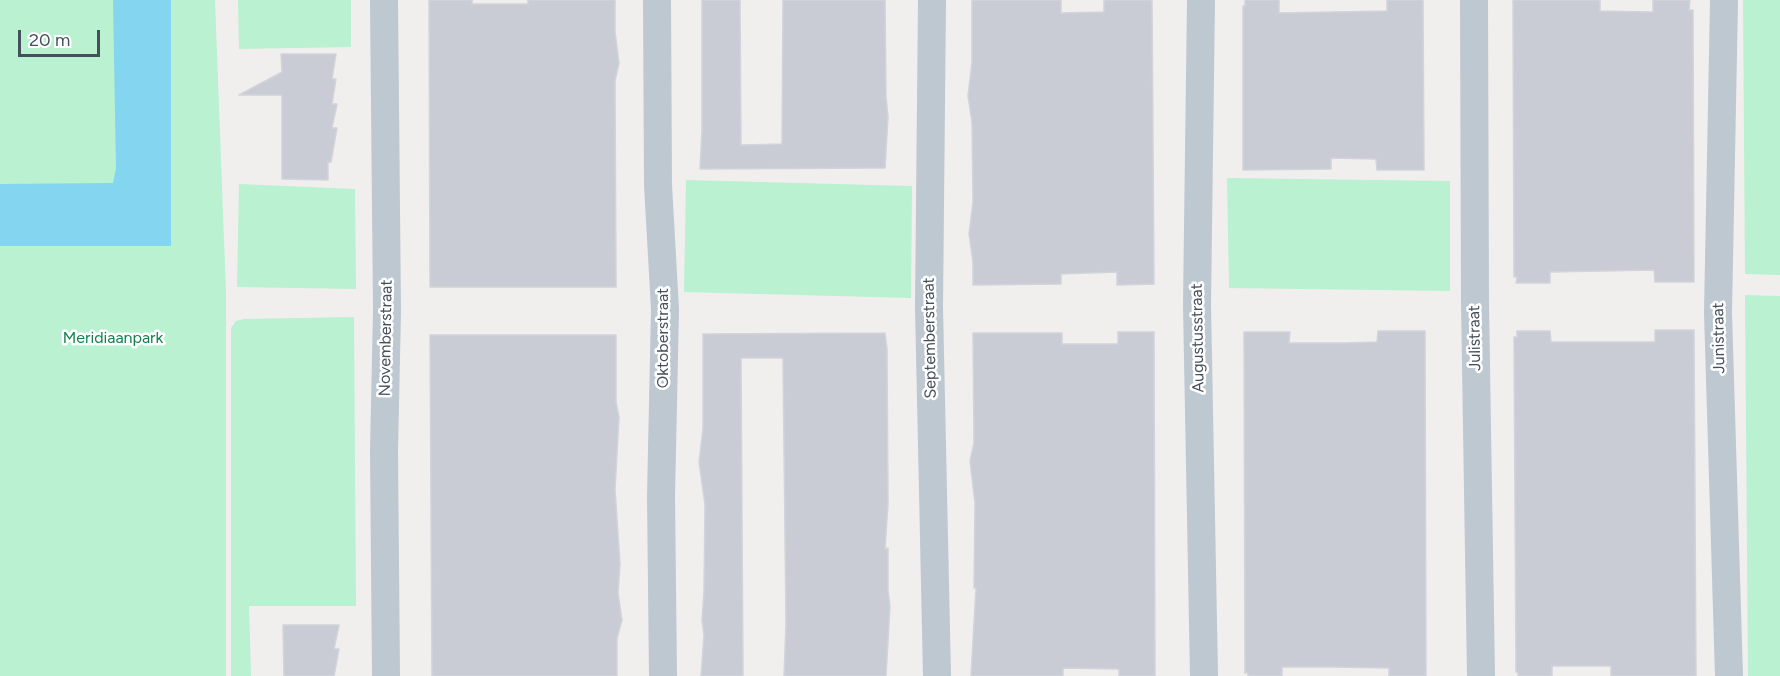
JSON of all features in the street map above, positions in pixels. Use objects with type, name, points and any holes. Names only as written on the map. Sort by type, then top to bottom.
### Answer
[{"type":"street","name":"Novemberstraat","points":[[384,0],[387,302],[384,450],[386,676]]},
{"type":"street","name":"Oktoberstraat","points":[[657,0],[658,185],[665,309],[661,496],[663,676]]},
{"type":"street","name":"Septemberstraat","points":[[932,0],[928,308],[937,676]]},
{"type":"street","name":"Augustusstraat","points":[[1201,0],[1197,305],[1204,676]]},
{"type":"street","name":"Julistraat","points":[[1474,0],[1475,303],[1481,676]]},
{"type":"street","name":"Junistraat","points":[[1724,0],[1718,313],[1729,676]]},
{"type":"green space","name":"Meridiaanpark","points":[[0,0],[215,0],[226,293],[226,676],[0,676]]},
{"type":"green space","points":[[238,0],[351,0],[351,47],[239,49]]},
{"type":"green space","points":[[1743,0],[1780,0],[1780,275],[1745,274]]},
{"type":"green space","points":[[1227,178],[1450,181],[1450,291],[1229,288]]},
{"type":"green space","points":[[686,180],[912,186],[911,298],[684,292]]},
{"type":"green space","points":[[239,184],[355,189],[356,289],[237,287]]},
{"type":"green space","points":[[1745,295],[1780,296],[1780,676],[1748,676]]},
{"type":"green space","points":[[354,317],[356,606],[249,606],[251,676],[231,676],[231,328],[236,321],[244,319]]},
{"type":"water","points":[[113,0],[171,0],[171,246],[0,246],[0,184],[113,183],[116,168]]},
{"type":"building","points":[[429,0],[472,0],[472,4],[528,4],[528,0],[615,0],[615,32],[619,63],[615,81],[616,287],[430,287]]},
{"type":"building","points":[[702,0],[740,0],[741,145],[782,144],[783,0],[885,0],[888,117],[885,168],[700,169]]},
{"type":"building","points":[[972,0],[1061,0],[1061,13],[1104,12],[1104,0],[1152,0],[1154,284],[1117,285],[1117,272],[1061,274],[1061,284],[973,285],[969,234],[973,202],[972,122],[968,96],[972,62]]},
{"type":"building","points":[[1245,0],[1279,0],[1279,13],[1387,11],[1387,0],[1423,0],[1424,170],[1377,170],[1376,159],[1331,158],[1331,169],[1243,170],[1243,6],[1245,6]]},
{"type":"building","points":[[1513,0],[1600,0],[1600,11],[1653,12],[1653,0],[1690,0],[1689,10],[1693,10],[1694,282],[1655,282],[1654,270],[1550,272],[1550,283],[1516,283],[1517,277],[1514,277]]},
{"type":"building","points":[[281,54],[336,54],[332,79],[336,79],[332,104],[337,104],[332,128],[337,128],[331,162],[328,162],[328,180],[282,179],[282,95],[239,95],[282,72]]},
{"type":"building","points":[[1655,330],[1694,330],[1696,676],[1611,676],[1611,666],[1552,666],[1552,676],[1518,676],[1516,672],[1514,337],[1517,337],[1517,331],[1550,331],[1551,342],[1655,342]]},
{"type":"building","points":[[1378,331],[1425,331],[1426,676],[1389,676],[1389,668],[1282,667],[1282,676],[1248,676],[1248,673],[1245,673],[1244,332],[1290,332],[1289,343],[1343,343],[1377,342]]},
{"type":"building","points":[[1118,332],[1154,332],[1155,676],[1119,676],[1119,669],[1063,668],[1063,676],[971,676],[976,588],[974,588],[975,503],[970,461],[974,443],[973,333],[1062,333],[1062,344],[1118,344]]},
{"type":"building","points":[[885,333],[888,504],[885,549],[888,548],[890,606],[886,676],[784,676],[786,623],[783,358],[741,358],[743,676],[701,676],[704,635],[702,620],[705,505],[699,462],[703,429],[703,334]]},
{"type":"building","points":[[430,335],[616,335],[616,402],[619,417],[615,489],[620,564],[618,593],[622,620],[617,638],[617,676],[432,676]]},
{"type":"building","points":[[283,625],[339,625],[334,649],[339,649],[334,676],[284,676]]}]
